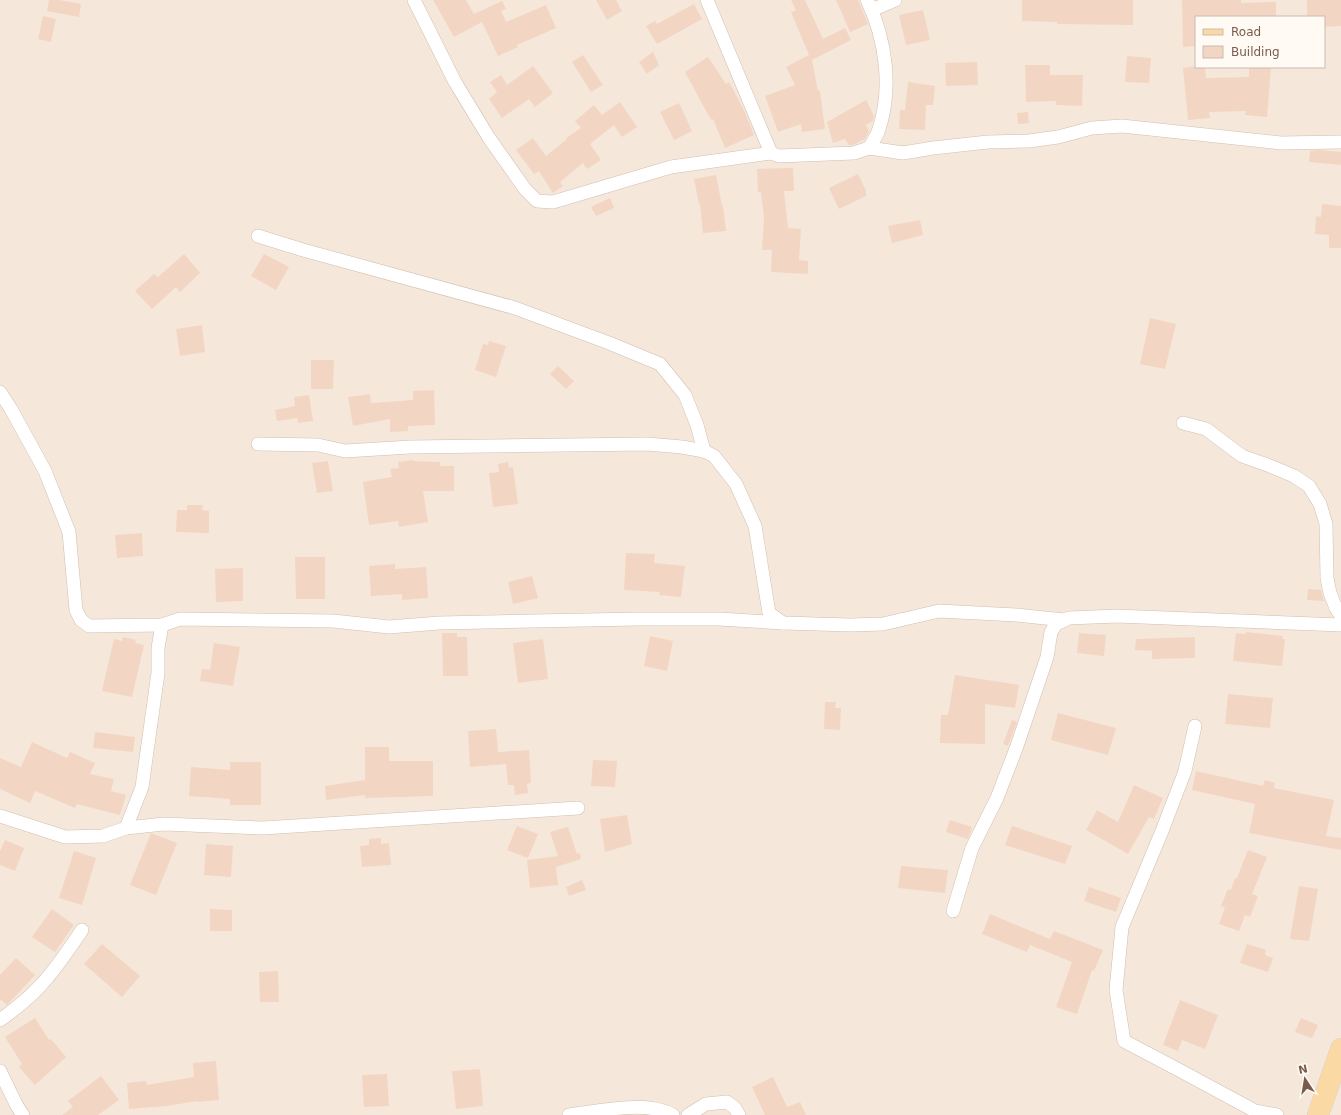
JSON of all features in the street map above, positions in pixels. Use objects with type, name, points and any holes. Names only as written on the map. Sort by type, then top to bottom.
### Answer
[{"type":"main road","points":[[1318,1115],[1341,1049]]},
{"type":"street","points":[[414,0],[455,82],[486,132],[525,189],[537,201],[553,202],[671,167],[771,153],[779,156],[854,153],[869,148],[903,153],[932,148],[988,142],[1029,141],[1058,137],[1092,128],[1122,126],[1281,143],[1341,142]]},
{"type":"street","points":[[707,0],[771,153]]},
{"type":"street","points":[[869,148],[878,133],[883,112],[886,70],[881,38],[869,5],[895,0]]},
{"type":"street","points":[[258,236],[303,250],[514,308],[609,343],[660,364],[685,395],[697,425],[704,451]]},
{"type":"street","points":[[0,392],[45,471],[69,532],[76,610],[81,620],[90,626],[162,625],[180,619],[333,621],[389,627],[439,623],[638,619],[719,619],[850,625],[883,624],[939,611],[1016,615],[1064,620]]},
{"type":"street","points":[[1183,423],[1206,429],[1242,456],[1294,476],[1309,486],[1320,504],[1326,524],[1326,578],[1333,601],[1341,616]]},
{"type":"street","points":[[258,444],[318,444],[345,451],[410,447],[647,444],[682,447],[704,451],[714,456],[736,484],[755,526],[769,613],[783,623]]},
{"type":"street","points":[[953,911],[972,848],[997,798],[1018,746],[1047,657],[1051,632],[1056,624],[1069,618],[1117,616],[1341,625]]},
{"type":"street","points":[[126,828],[142,787],[158,673],[158,648],[162,625]]},
{"type":"street","points":[[1195,726],[1185,771],[1122,927],[1116,990],[1124,1042],[1255,1111],[1276,1115]]},
{"type":"street","points":[[0,816],[65,837],[103,836],[126,828],[164,824],[263,828],[578,808]]},
{"type":"street","points":[[0,1020],[11,1013],[40,987],[60,962],[82,930]]},
{"type":"street","points":[[0,1071],[23,1115]]},
{"type":"street","points":[[688,1115],[706,1104],[727,1102],[735,1108],[740,1115]]},
{"type":"street","points":[[569,1115],[639,1107],[664,1110],[673,1115]]},
{"type":"shaded area","points":[[0,0],[1341,0],[1341,1115],[0,1115]]},
{"type":"building","points":[[49,0],[60,0],[81,4],[79,17],[47,11]]},
{"type":"building","points":[[433,0],[466,0],[474,14],[502,1],[506,9],[501,11],[506,22],[546,5],[556,28],[517,45],[518,47],[498,56],[482,22],[454,37]]},
{"type":"building","points":[[596,0],[616,0],[622,11],[607,20]]},
{"type":"building","points":[[791,0],[805,0],[823,39],[845,28],[851,40],[812,60],[818,91],[820,91],[825,129],[802,132],[801,124],[778,132],[765,96],[795,85],[786,67],[809,55],[791,12],[796,10]]},
{"type":"building","points":[[836,0],[858,0],[868,24],[850,32]]},
{"type":"building","points":[[1022,0],[1133,0],[1133,25],[1057,24],[1057,22],[1022,21]]},
{"type":"building","points":[[1182,0],[1241,0],[1241,3],[1276,2],[1276,16],[1195,16],[1195,46],[1183,47]]},
{"type":"building","points":[[1307,0],[1341,0],[1341,26],[1325,27],[1325,16],[1307,16]]},
{"type":"building","points":[[694,4],[702,19],[657,44],[646,26],[655,21],[657,24]]},
{"type":"building","points":[[923,10],[930,40],[906,45],[899,15]]},
{"type":"building","points":[[43,16],[56,19],[51,42],[38,39]]},
{"type":"building","points":[[653,52],[659,65],[647,74],[639,62]]},
{"type":"building","points":[[583,55],[603,85],[591,92],[572,62]]},
{"type":"building","points":[[1127,56],[1151,58],[1149,83],[1125,82]]},
{"type":"building","points":[[708,57],[726,84],[729,82],[743,108],[754,135],[725,148],[713,119],[711,120],[685,72]]},
{"type":"building","points":[[977,62],[978,85],[946,86],[945,63]]},
{"type":"building","points":[[1025,65],[1050,65],[1050,75],[1083,75],[1082,106],[1056,105],[1056,101],[1026,102]]},
{"type":"building","points":[[533,66],[553,93],[535,107],[529,99],[502,118],[489,99],[497,92],[490,82],[501,75],[507,85]]},
{"type":"building","points":[[1195,66],[1195,68],[1205,68],[1206,78],[1249,77],[1249,68],[1271,68],[1267,117],[1245,115],[1246,111],[1209,112],[1210,118],[1188,120],[1183,68]]},
{"type":"building","points":[[908,82],[935,86],[933,105],[926,105],[925,130],[899,129],[900,110],[905,110]]},
{"type":"building","points":[[866,100],[874,116],[873,121],[866,125],[869,132],[865,139],[853,145],[849,145],[845,139],[833,143],[827,122]]},
{"type":"building","points":[[620,102],[637,127],[622,137],[614,125],[590,144],[601,160],[587,169],[583,163],[560,182],[563,186],[553,193],[539,171],[534,174],[516,150],[533,138],[546,156],[567,139],[566,138],[581,128],[575,121],[594,105],[602,115]]},
{"type":"building","points":[[679,103],[692,131],[674,140],[660,112]]},
{"type":"building","points":[[1028,112],[1029,123],[1018,124],[1017,113]]},
{"type":"building","points":[[1319,150],[1341,152],[1341,165],[1309,162],[1310,151]]},
{"type":"building","points":[[793,168],[794,191],[784,191],[788,228],[801,229],[799,260],[808,261],[808,274],[771,272],[772,250],[762,250],[764,217],[761,192],[758,192],[757,169]]},
{"type":"building","points":[[858,174],[866,191],[866,196],[839,209],[829,188]]},
{"type":"building","points":[[716,175],[723,206],[726,231],[703,233],[700,204],[694,179]]},
{"type":"building","points":[[610,198],[614,208],[596,216],[591,207]]},
{"type":"building","points":[[1322,204],[1341,206],[1341,248],[1329,248],[1329,235],[1315,234],[1316,216],[1321,217]]},
{"type":"building","points":[[920,220],[923,235],[892,243],[888,226]]},
{"type":"building","points":[[184,254],[200,273],[180,292],[176,287],[152,309],[135,291],[154,274],[158,277]]},
{"type":"building","points":[[264,254],[289,267],[276,290],[251,276]]},
{"type":"building","points":[[1150,318],[1176,324],[1165,369],[1140,364]]},
{"type":"building","points":[[202,325],[205,352],[180,356],[176,329]]},
{"type":"building","points":[[489,341],[506,346],[496,377],[475,370],[483,344],[488,345]]},
{"type":"building","points":[[311,360],[334,360],[333,389],[311,389]]},
{"type":"building","points":[[558,366],[574,381],[566,389],[550,374]]},
{"type":"building","points":[[434,390],[435,425],[408,426],[408,431],[390,432],[390,419],[353,426],[348,397],[370,394],[371,403],[413,400],[413,391]]},
{"type":"building","points":[[309,395],[313,421],[298,423],[297,418],[277,421],[275,410],[295,406],[294,397]]},
{"type":"building","points":[[413,460],[440,462],[440,466],[454,466],[454,491],[423,491],[428,522],[399,527],[398,521],[369,525],[363,482],[392,477],[390,469],[399,468],[398,462]]},
{"type":"building","points":[[328,461],[333,491],[317,493],[312,463]]},
{"type":"building","points":[[508,462],[509,468],[513,467],[518,504],[493,507],[489,473],[499,472],[498,464]]},
{"type":"building","points":[[187,505],[203,505],[202,510],[209,511],[209,533],[176,532],[177,510],[187,510]]},
{"type":"building","points":[[142,533],[143,556],[117,558],[115,535]]},
{"type":"building","points":[[626,553],[655,554],[654,563],[685,566],[681,597],[659,595],[660,592],[624,590]]},
{"type":"building","points":[[295,557],[325,557],[325,599],[296,599]]},
{"type":"building","points":[[395,564],[395,569],[426,567],[428,598],[402,600],[402,594],[371,596],[369,566]]},
{"type":"building","points":[[243,568],[243,601],[216,602],[215,569]]},
{"type":"building","points":[[532,576],[538,598],[513,604],[508,582]]},
{"type":"building","points":[[1308,589],[1321,590],[1324,601],[1307,600]]},
{"type":"building","points":[[1246,632],[1283,636],[1282,639],[1285,639],[1282,666],[1233,661],[1236,633],[1246,634]]},
{"type":"building","points":[[442,633],[457,633],[457,637],[467,637],[468,676],[443,676]]},
{"type":"building","points":[[1079,633],[1106,635],[1104,656],[1077,653]]},
{"type":"building","points":[[650,636],[673,641],[667,671],[644,666]]},
{"type":"building","points":[[123,637],[136,640],[135,643],[144,645],[132,697],[102,691],[114,639],[122,641]]},
{"type":"building","points":[[1195,637],[1195,658],[1152,659],[1152,651],[1135,650],[1136,639]]},
{"type":"building","points":[[543,639],[548,679],[518,683],[513,643]]},
{"type":"building","points":[[214,643],[240,647],[233,686],[200,681],[202,669],[210,670]]},
{"type":"building","points":[[955,675],[1019,685],[1015,708],[985,704],[985,744],[940,743],[941,715],[948,715]]},
{"type":"building","points":[[1228,694],[1273,698],[1270,728],[1225,724]]},
{"type":"building","points":[[825,702],[836,702],[835,708],[841,708],[840,730],[824,729]]},
{"type":"building","points":[[1058,713],[1116,728],[1108,755],[1051,740]]},
{"type":"building","points":[[1012,720],[1017,722],[1008,746],[1003,744]]},
{"type":"building","points":[[496,729],[498,752],[529,750],[531,783],[527,784],[528,793],[515,795],[514,785],[508,785],[506,764],[470,767],[468,731]]},
{"type":"building","points":[[95,732],[135,737],[133,752],[93,748]]},
{"type":"building","points":[[32,742],[67,758],[70,752],[95,763],[90,774],[114,779],[111,791],[126,795],[120,815],[77,804],[75,808],[35,791],[30,803],[0,789],[0,758],[21,767]]},
{"type":"building","points":[[365,747],[389,747],[389,761],[433,761],[433,796],[365,798],[365,795],[326,800],[325,786],[365,780]]},
{"type":"building","points":[[593,760],[617,761],[615,787],[591,786]]},
{"type":"building","points":[[230,762],[261,762],[261,805],[230,805],[230,799],[189,796],[191,767],[230,770]]},
{"type":"building","points":[[1196,771],[1263,786],[1265,780],[1275,783],[1274,788],[1334,800],[1326,836],[1341,838],[1341,850],[1249,833],[1255,804],[1192,790]]},
{"type":"building","points":[[1134,785],[1163,798],[1154,819],[1149,817],[1128,854],[1086,830],[1097,810],[1118,822]]},
{"type":"building","points":[[627,815],[632,844],[605,852],[600,819]]},
{"type":"building","points":[[950,820],[972,827],[968,839],[946,832]]},
{"type":"building","points":[[517,826],[538,834],[528,858],[507,850]]},
{"type":"building","points":[[1012,826],[1072,846],[1065,864],[1005,845]]},
{"type":"building","points":[[568,827],[577,854],[580,853],[581,859],[556,867],[558,885],[530,888],[527,860],[558,856],[550,832]]},
{"type":"building","points":[[151,833],[177,843],[156,895],[130,885]]},
{"type":"building","points":[[381,838],[381,844],[389,843],[391,865],[362,867],[360,846],[369,845],[369,839]]},
{"type":"building","points":[[5,840],[24,848],[15,871],[0,865],[0,851]]},
{"type":"building","points":[[206,844],[233,846],[231,877],[204,875]]},
{"type":"building","points":[[1248,850],[1267,857],[1252,894],[1258,896],[1250,917],[1245,915],[1239,931],[1219,924],[1225,908],[1221,906],[1228,889],[1231,890],[1235,878],[1237,878]]},
{"type":"building","points":[[74,851],[96,858],[82,905],[59,898]]},
{"type":"building","points":[[901,866],[948,870],[945,893],[898,888]]},
{"type":"building","points":[[582,880],[586,890],[569,896],[566,887]]},
{"type":"building","points":[[1299,886],[1318,889],[1309,941],[1290,939]]},
{"type":"building","points":[[1089,887],[1121,898],[1116,912],[1084,901]]},
{"type":"building","points":[[52,909],[74,925],[55,952],[32,937]]},
{"type":"building","points":[[210,909],[232,910],[232,931],[210,931]]},
{"type":"building","points":[[990,914],[1050,939],[1054,931],[1103,950],[1094,971],[1092,970],[1077,1014],[1056,1007],[1072,962],[1030,945],[1027,952],[982,934]]},
{"type":"building","points":[[102,944],[140,976],[122,997],[84,964]]},
{"type":"building","points":[[1247,944],[1266,950],[1265,955],[1273,958],[1268,972],[1240,963]]},
{"type":"building","points":[[16,958],[35,975],[7,1005],[0,999],[0,975]]},
{"type":"building","points":[[278,971],[279,1002],[260,1002],[259,972]]},
{"type":"building","points":[[1180,1000],[1218,1015],[1205,1049],[1182,1040],[1178,1051],[1163,1045]]},
{"type":"building","points":[[35,1018],[49,1040],[51,1039],[66,1057],[35,1085],[19,1067],[22,1064],[5,1037]]},
{"type":"building","points":[[1301,1018],[1318,1025],[1312,1038],[1295,1032]]},
{"type":"building","points":[[216,1061],[219,1100],[129,1109],[127,1083],[146,1081],[147,1085],[194,1077],[193,1063]]},
{"type":"building","points":[[480,1069],[483,1106],[456,1109],[452,1071]]},
{"type":"building","points":[[387,1074],[389,1106],[364,1107],[362,1075]]},
{"type":"building","points":[[101,1076],[119,1100],[98,1115],[62,1115],[73,1107],[68,1101]]},
{"type":"building","points":[[773,1077],[787,1107],[800,1102],[806,1115],[765,1115],[752,1087]]}]
